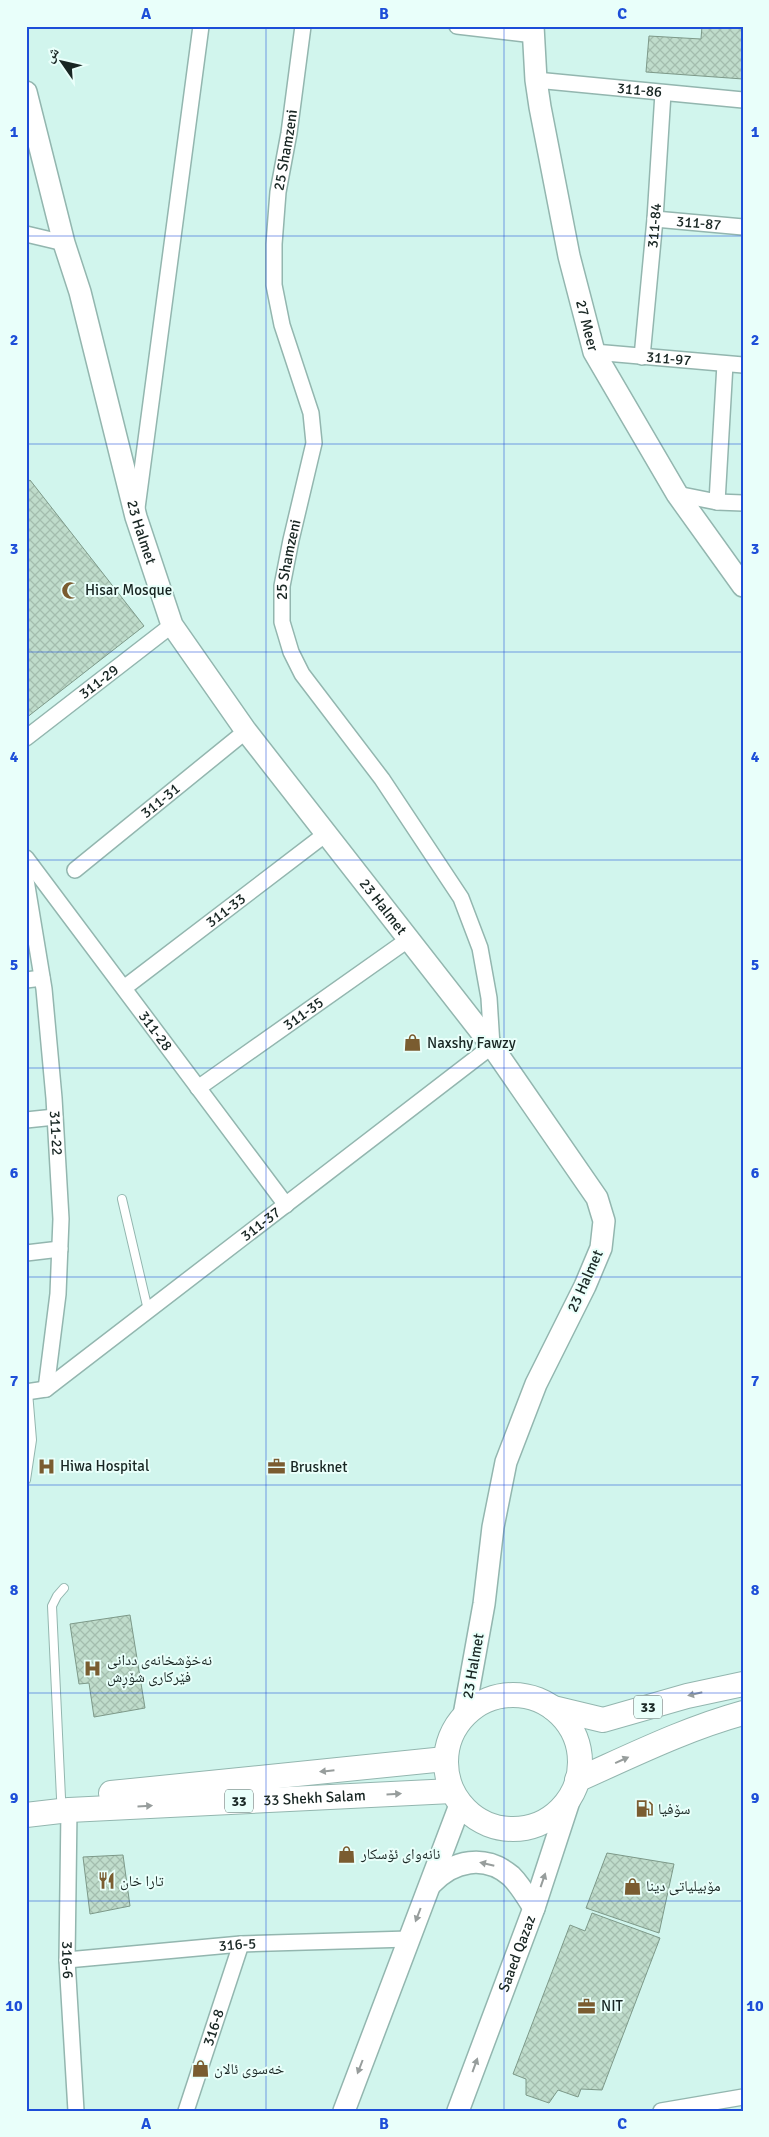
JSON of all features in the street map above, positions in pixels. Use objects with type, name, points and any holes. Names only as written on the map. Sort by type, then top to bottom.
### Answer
[{"type":"main road","name":"33","points":[[553,1708],[603,1720],[687,1696],[743,1684]]},
{"type":"main road","name":"33","points":[[507,1694],[539,1699],[553,1708],[573,1732],[580,1764],[574,1788],[561,1808],[534,1826],[518,1829],[486,1824],[472,1816],[456,1798],[446,1776],[445,1759],[454,1728],[464,1715],[484,1701],[507,1694]]},
{"type":"main road","name":"33","points":[[574,1788],[668,1740],[719,1719],[743,1713]]},
{"type":"main road","name":"33 Shekh Salam","points":[[26,1815],[65,1804],[445,1759]]},
{"type":"main road","name":"33 Shekh Salam","points":[[26,1801],[65,1804],[456,1798]]},
{"type":"street","points":[[136,517],[201,26]]},
{"type":"street","name":"25 Shamzeni","points":[[303,26],[289,133],[278,192],[274,244],[274,285],[282,325],[311,413],[314,443],[282,586],[282,622],[291,652],[302,674],[382,779],[461,898],[480,948],[489,998],[492,1046]]},
{"type":"street","points":[[457,26],[533,31]]},
{"type":"street","name":"27 Meer","points":[[533,31],[536,80],[569,256],[594,352],[677,494],[743,586]]},
{"type":"street","name":"311-86","points":[[536,80],[743,100]]},
{"type":"street","name":"23 Halmet","points":[[26,92],[64,243],[80,292],[136,517],[172,625],[246,732],[492,1046],[597,1198],[602,1209],[604,1234],[594,1266],[536,1384],[506,1462],[493,1527],[484,1604],[464,1715]]},
{"type":"street","name":"311-84","points":[[642,357],[655,219],[663,93]]},
{"type":"street","name":"311-87","points":[[655,219],[743,228]]},
{"type":"street","points":[[26,234],[64,243]]},
{"type":"street","name":"311-97","points":[[594,352],[743,366]]},
{"type":"street","points":[[717,502],[725,364]]},
{"type":"street","points":[[677,494],[717,502],[743,503]]},
{"type":"street","name":"311-29","points":[[26,738],[172,625]]},
{"type":"street","name":"311-31","points":[[75,870],[246,732]]},
{"type":"street","name":"311-33","points":[[124,988],[327,833]]},
{"type":"street","name":"311-28","points":[[26,858],[286,1205]]},
{"type":"street","name":"311-22","points":[[26,880],[42,978],[55,1118],[60,1219],[58,1294],[46,1389]]},
{"type":"street","points":[[28,895],[45,883]]},
{"type":"street","name":"311-35","points":[[198,1088],[409,939]]},
{"type":"street","points":[[26,980],[42,978]]},
{"type":"street","name":"311-37","points":[[27,1392],[46,1389],[492,1046]]},
{"type":"street","points":[[26,1120],[55,1118]]},
{"type":"street","points":[[26,1252],[60,1249]]},
{"type":"street","name":"Saaed Qazaz","points":[[458,2111],[534,1908],[574,1788]]},
{"type":"street","points":[[344,2111],[429,1886],[456,1798]]},
{"type":"street","name":"316-6","points":[[65,1804],[68,1960],[76,2111]]},
{"type":"street","points":[[429,1886],[449,1868],[463,1862],[483,1863],[499,1867],[512,1877],[534,1908]]},
{"type":"street","name":"316-5","points":[[68,1960],[241,1944],[409,1938]]},
{"type":"street","name":"316-8","points":[[186,2111],[241,1944]]},
{"type":"street","points":[[661,2111],[734,2103]]},
{"type":"lane","points":[[122,1199],[148,1310]]},
{"type":"lane","points":[[26,1480],[32,1440],[27,1392]]},
{"type":"lane","points":[[64,1588],[52,1606],[65,1804]]},
{"type":"building","points":[[702,26],[743,26],[743,79],[646,72],[649,36],[701,39]]},
{"type":"building","name":"Hisar Mosque","points":[[30,480],[144,626],[26,718],[26,483]]},
{"type":"building","points":[[130,1615],[145,1708],[94,1717],[89,1683],[79,1684],[70,1624]]},
{"type":"building","name":"مۆبیلیاتی دینا","points":[[607,1853],[674,1864],[659,1933],[586,1908]]},
{"type":"building","name":"تارا خان","points":[[123,1855],[130,1906],[90,1914],[83,1857]]},
{"type":"building","name":"NIT","points":[[592,1913],[660,1938],[602,2090],[581,2089],[578,2097],[558,2090],[549,2103],[526,2095],[526,2079],[513,2074],[570,1925],[585,1931]]},
{"type":"place","name":"Hisar Mosque","points":[[71,590]]},
{"type":"place","name":"Naxshy Fawzy","points":[[413,1043]]},
{"type":"place","name":"Hiwa Hospital","points":[[46,1466]]},
{"type":"place","name":"Brusknet","points":[[276,1467]]},
{"type":"place","name":"نەخۆشخانەی ددانی فێرکاری شۆڕش","points":[[93,1669]]},
{"type":"place","name":"سۆفیا","points":[[644,1809]]},
{"type":"place","name":"نانەوای ئۆسکار","points":[[347,1854]]},
{"type":"place","name":"تارا خان","points":[[106,1881]]},
{"type":"place","name":"مۆبیلیاتی دینا","points":[[632,1886]]},
{"type":"place","name":"NIT","points":[[587,2006]]},
{"type":"place","name":"خەسوی ئالان","points":[[200,2069]]}]
